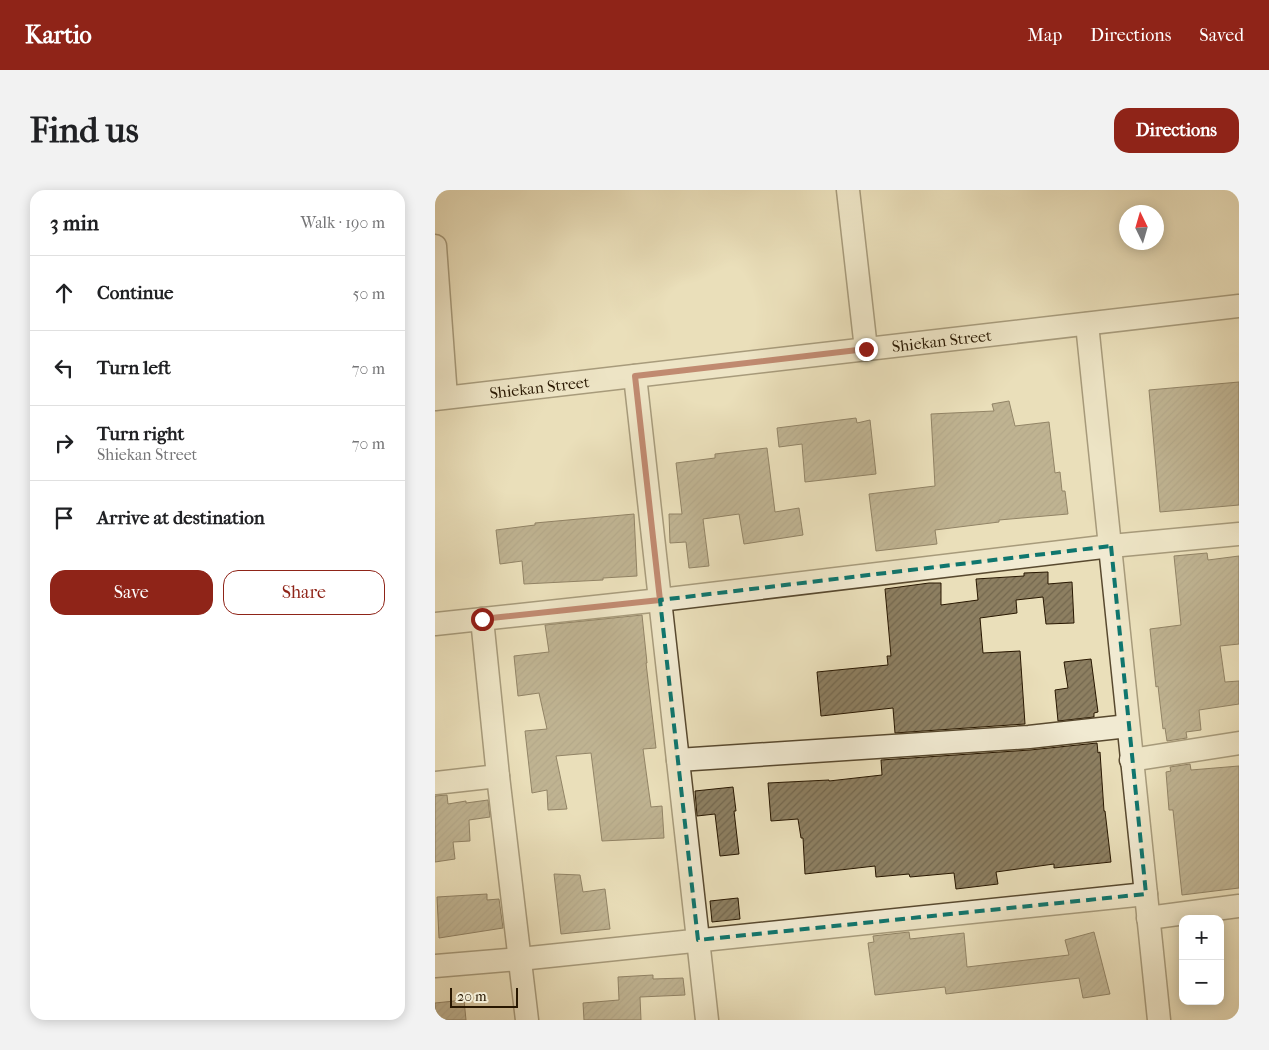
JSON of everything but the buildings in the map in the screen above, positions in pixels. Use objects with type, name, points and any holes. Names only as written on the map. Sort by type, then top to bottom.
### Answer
[{"type":"street","points":[[848,190],[866,349]]},
{"type":"street","points":[[435,246],[440,398]]},
{"type":"street","name":"Shiekan Street","points":[[440,398],[1239,306]]},
{"type":"street","points":[[1087,324],[1159,1020]]},
{"type":"street","points":[[635,376],[707,1020]]},
{"type":"street","points":[[435,624],[660,600],[1111,546],[1239,534]]},
{"type":"street","points":[[482,619],[498,776],[527,1020]]},
{"type":"street","points":[[678,760],[1029,737],[1128,726]]},
{"type":"street","points":[[1131,760],[1239,743]]},
{"type":"street","points":[[435,783],[498,776]]},
{"type":"street","points":[[435,966],[520,959],[1146,894]]},
{"type":"street","points":[[1148,918],[1239,906]]},
{"type":"highlighted area","points":[[1111,546],[1146,894],[698,940],[660,600]]},
{"type":"route","points":[[482,619],[660,600],[635,376],[866,349]]}]
